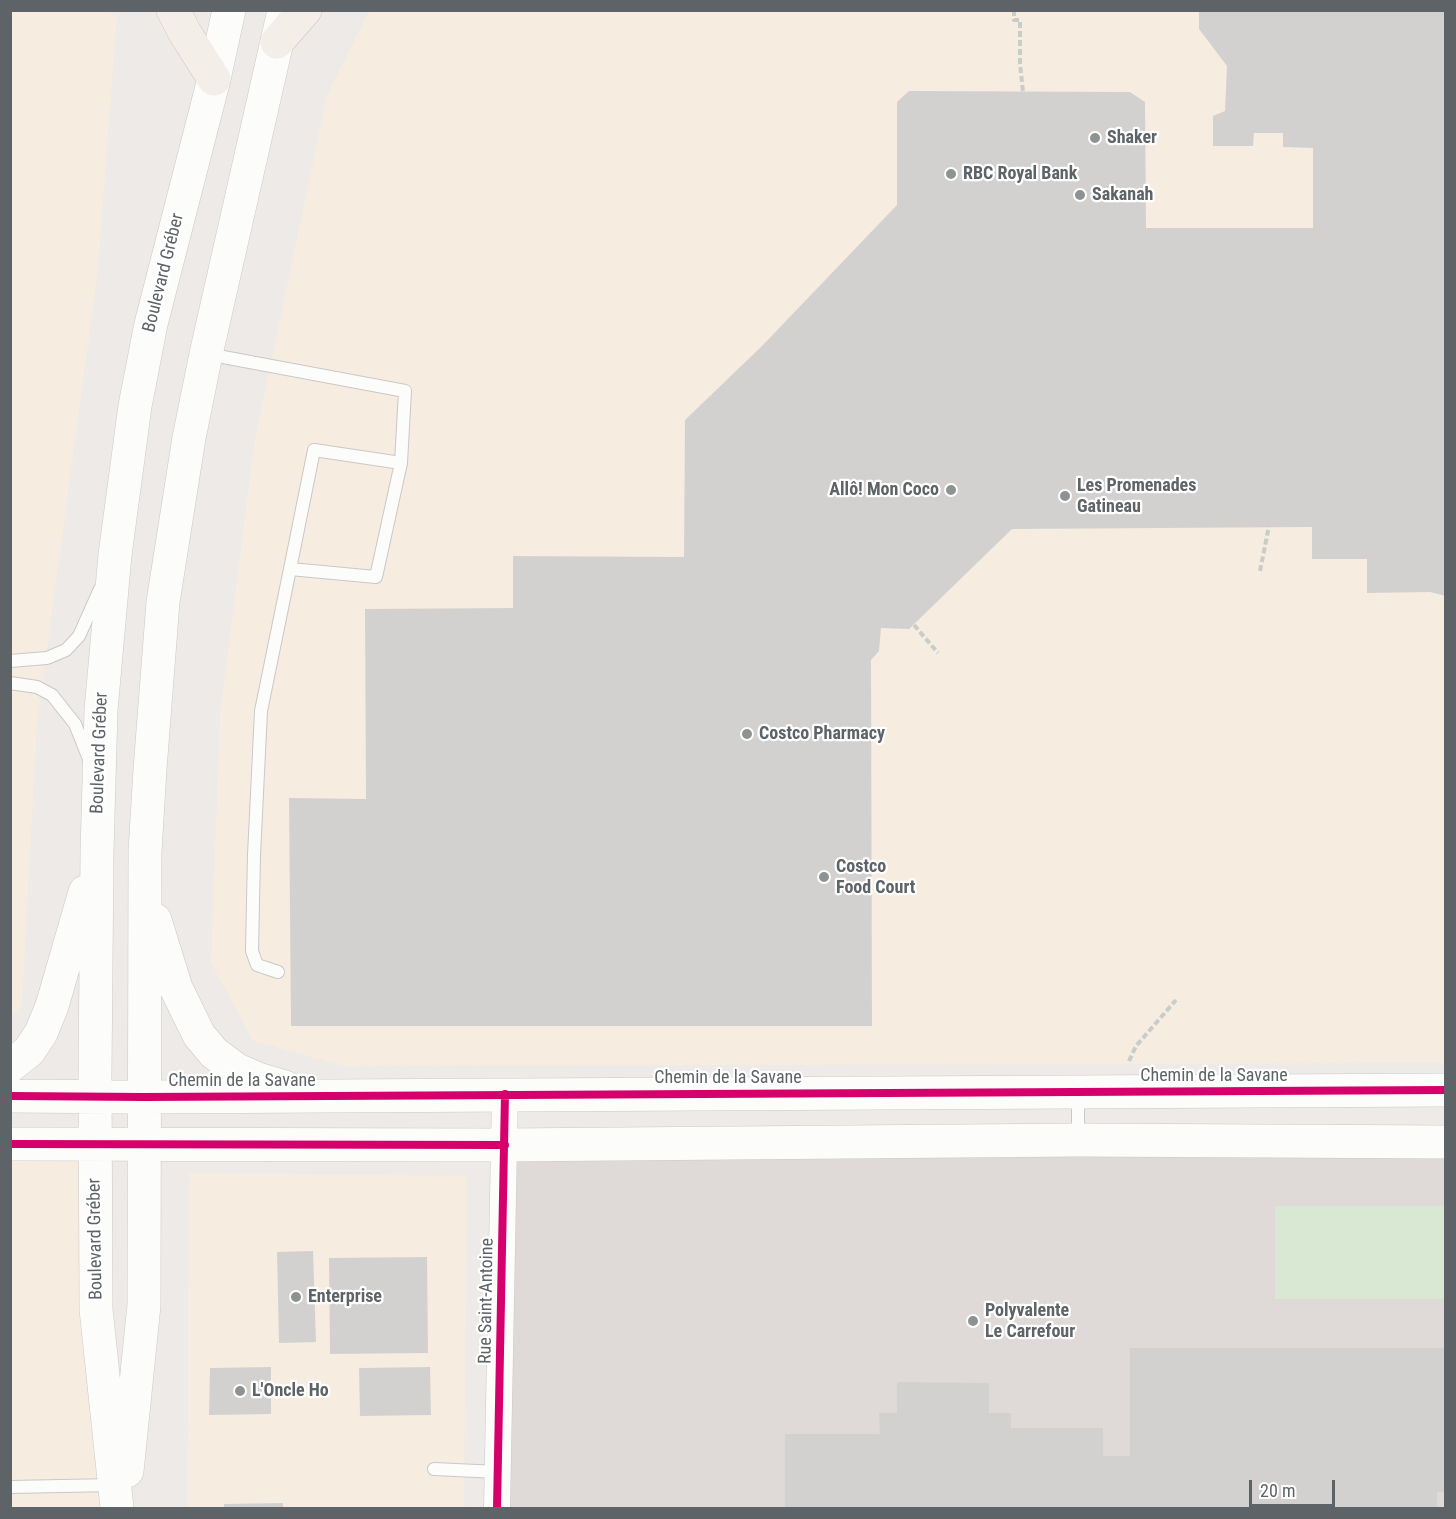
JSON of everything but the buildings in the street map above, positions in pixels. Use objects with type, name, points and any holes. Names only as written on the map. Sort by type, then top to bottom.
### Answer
[{"type":"main road","points":[[173,10],[214,79]]},
{"type":"main road","name":"Boulevard Gréber","points":[[118,1501],[96,1309],[96,852],[101,710],[116,555],[135,406],[150,324],[214,79],[229,10]]},
{"type":"main road","points":[[118,1501],[144,1305],[146,852],[163,603],[189,438],[206,354],[285,10]]},
{"type":"main road","points":[[277,42],[305,10]]},
{"type":"main road","points":[[10,1066],[29,1051],[41,1033],[52,1006],[96,852]]},
{"type":"main road","points":[[146,890],[176,988],[199,1035],[214,1053],[237,1070],[258,1079],[319,1096]]},
{"type":"main road","name":"Chemin de la Savane","points":[[10,1096],[1446,1090]]},
{"type":"main road","points":[[10,1144],[505,1145],[1078,1140],[1446,1142]]},
{"type":"street","name":"Rue Saint-Antoine","points":[[497,1509],[505,1094]]},
{"type":"lane","points":[[206,354],[405,391],[401,463],[376,577],[290,569]]},
{"type":"lane","points":[[278,972],[256,965],[252,951],[261,711],[314,450],[401,463]]},
{"type":"lane","points":[[10,661],[47,658],[66,650],[79,636],[116,555]]},
{"type":"lane","points":[[10,683],[37,687],[52,695],[75,724],[98,780]]},
{"type":"lane","points":[[1078,1091],[1078,1140]]},
{"type":"lane","points":[[434,1469],[498,1472]]},
{"type":"lane","points":[[10,1487],[118,1501]]},
{"type":"path","points":[[1014,10],[1014,20],[1020,20],[1023,92]]},
{"type":"path","points":[[1260,571],[1269,526]]},
{"type":"path","points":[[914,625],[938,653]]},
{"type":"path","points":[[1126,1067],[1136,1046],[1176,1000]]},
{"type":"shaded area","points":[[11,11],[105,11],[117,16],[98,270],[37,725],[22,1005],[11,1017]]},
{"type":"shaded area","name":"Les Promenades Gatineau","points":[[369,11],[1445,11],[1445,1063],[344,1066],[253,1041],[211,963],[220,713],[255,439],[327,95]]},
{"type":"shaded area","name":"Polyvalente Le Carrefour","points":[[1445,1142],[1445,1508],[497,1508],[505,1145]]},
{"type":"shaded area","points":[[10,1144],[95,1144],[117,1508],[11,1508]]},
{"type":"shaded area","points":[[189,1173],[467,1176],[464,1508],[187,1508]]},
{"type":"green space","points":[[1275,1206],[1445,1206],[1445,1299],[1275,1299]]},
{"type":"cycle path","points":[[10,1096],[1446,1090]]},
{"type":"cycle path","points":[[497,1508],[505,1094]]},
{"type":"cycle path","points":[[10,1144],[505,1145]]},
{"type":"place","name":"Shaker","points":[[1095,138]]},
{"type":"place","name":"RBC Royal Bank","points":[[951,174]]},
{"type":"place","name":"Sakanah","points":[[1080,195]]},
{"type":"place","name":"Allô! Mon Coco","points":[[951,490]]},
{"type":"place","name":"Les Promenades Gatineau","points":[[1065,496]]},
{"type":"place","name":"Costco Pharmacy","points":[[747,734]]},
{"type":"place","name":"Costco Food Court","points":[[824,877]]},
{"type":"place","name":"Enterprise","points":[[296,1297]]},
{"type":"place","name":"Polyvalente Le Carrefour","points":[[973,1321]]},
{"type":"place","name":"L'Oncle Ho","points":[[240,1391]]}]
